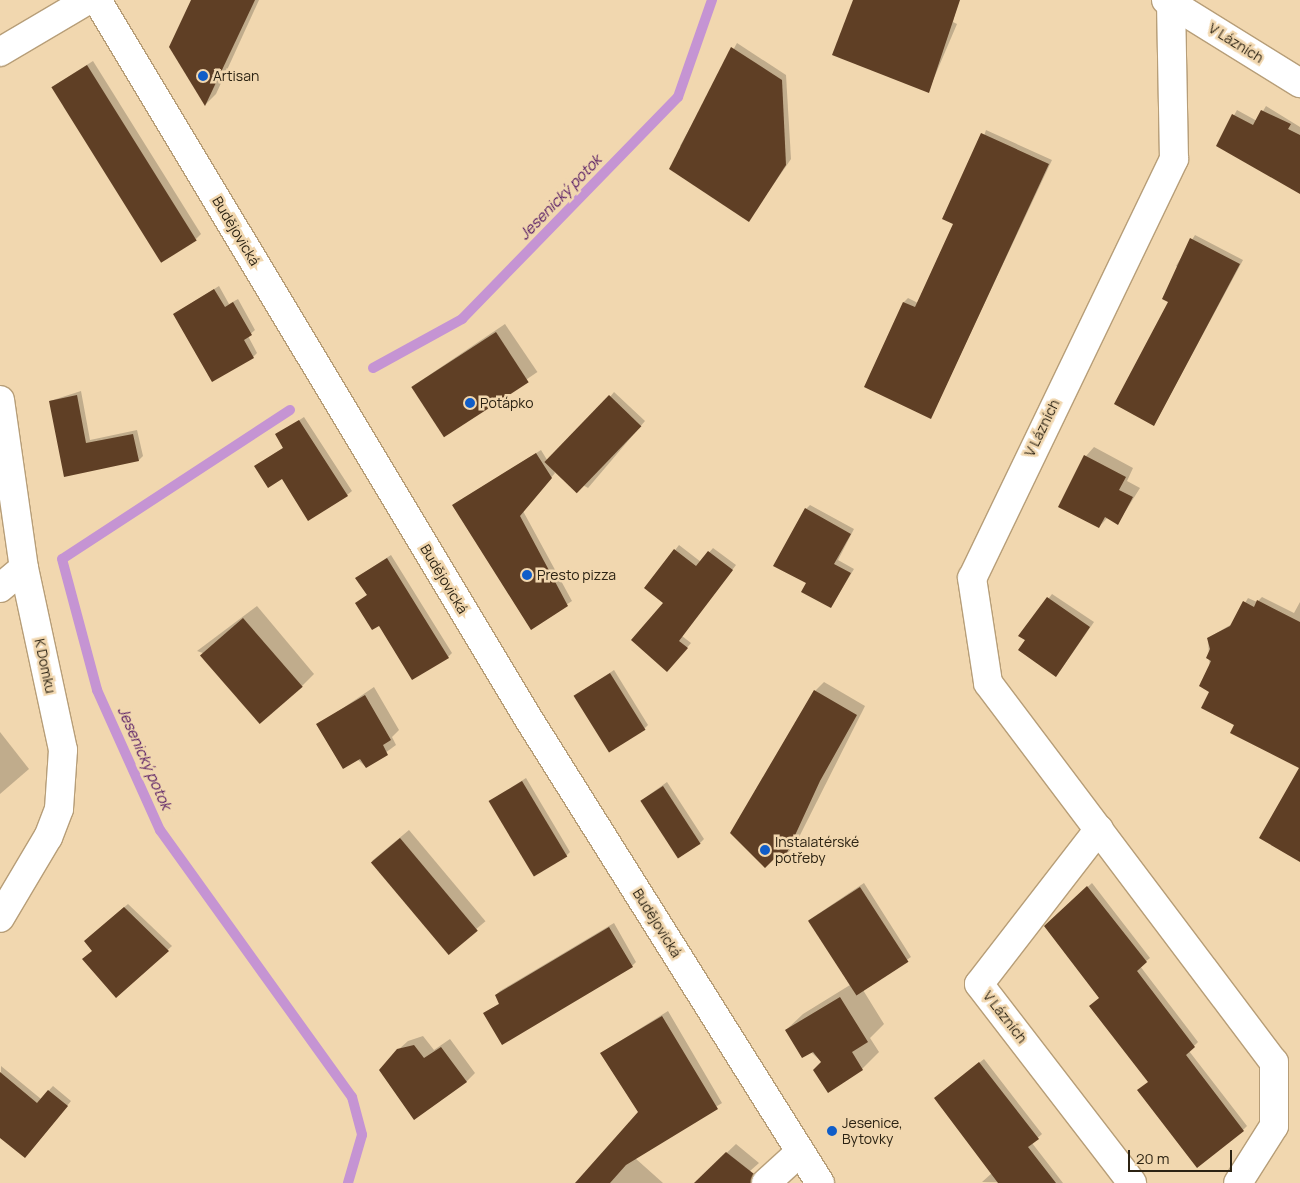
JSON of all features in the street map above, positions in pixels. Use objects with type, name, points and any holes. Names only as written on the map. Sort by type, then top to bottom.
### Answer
[{"type":"street","points":[[0,52],[88,0]]},
{"type":"street","name":"Budějovická","points":[[97,0],[528,718],[820,1183]]},
{"type":"street","name":"V Lázních","points":[[1169,1],[1300,83]]},
{"type":"street","name":"V Lázních","points":[[1169,1],[1174,159],[972,578],[988,683],[1274,1062],[1274,1126],[1238,1183]]},
{"type":"street","name":"K Domku","points":[[0,400],[24,568],[63,750],[63,784],[48,837],[0,918]]},
{"type":"street","points":[[0,588],[24,568]]},
{"type":"street","name":"V Lázních","points":[[1099,829],[979,984],[1132,1183]]},
{"type":"street","points":[[766,1183],[800,1152]]},
{"type":"building","name":"Artisan","points":[[191,0],[255,0],[205,106],[169,47]]},
{"type":"building","points":[[853,0],[960,0],[929,93],[832,55]]},
{"type":"building","points":[[731,47],[782,80],[786,165],[749,222],[669,169]]},
{"type":"building","points":[[87,65],[197,241],[161,263],[51,87]]},
{"type":"building","points":[[1261,110],[1291,124],[1288,129],[1300,135],[1300,194],[1216,146],[1232,114],[1253,125]]},
{"type":"building","points":[[981,133],[1049,164],[931,419],[864,387],[903,302],[915,307],[953,224],[942,219]]},
{"type":"building","points":[[1190,238],[1240,264],[1154,426],[1114,404],[1168,302],[1162,299]]},
{"type":"building","points":[[214,289],[225,307],[233,302],[252,335],[244,340],[254,358],[212,382],[173,314]]},
{"type":"building","points":[[496,332],[529,382],[444,437],[411,387]]},
{"type":"building","points":[[77,395],[86,443],[133,434],[139,461],[64,477],[49,401]]},
{"type":"building","points":[[609,395],[641,426],[577,493],[544,462]]},
{"type":"building","points":[[299,420],[348,496],[308,521],[282,479],[268,488],[254,466],[283,448],[275,434]]},
{"type":"building","points":[[536,453],[552,478],[520,516],[568,606],[531,630],[452,505]]},
{"type":"building","points":[[1084,455],[1126,477],[1119,490],[1133,497],[1118,525],[1105,517],[1099,528],[1058,507]]},
{"type":"building","points":[[805,508],[851,534],[834,564],[851,573],[831,608],[801,592],[806,583],[773,566]]},
{"type":"building","points":[[674,549],[696,566],[708,551],[733,570],[679,641],[688,648],[667,672],[631,640],[663,603],[644,588]]},
{"type":"building","points":[[387,558],[449,658],[412,680],[379,626],[372,630],[355,603],[367,595],[355,578]]},
{"type":"building","points":[[1047,597],[1090,627],[1056,677],[1018,650],[1025,640],[1018,636]]},
{"type":"building","points":[[1257,600],[1300,622],[1300,862],[1259,838],[1299,768],[1230,733],[1234,725],[1201,708],[1209,692],[1199,686],[1211,661],[1206,658],[1210,649],[1207,638],[1230,626],[1243,601],[1254,607]]},
{"type":"building","points":[[243,618],[303,687],[260,724],[200,655]]},
{"type":"building","points":[[610,673],[646,730],[609,753],[574,696]]},
{"type":"building","points":[[814,690],[857,715],[820,781],[785,857],[779,854],[765,868],[730,833]]},
{"type":"building","points":[[365,695],[391,740],[383,745],[388,755],[366,768],[360,759],[343,769],[316,724]]},
{"type":"building","points":[[522,781],[567,856],[534,877],[489,801]]},
{"type":"building","points":[[663,786],[701,844],[678,859],[640,801]]},
{"type":"building","points":[[400,838],[478,931],[449,955],[371,862]]},
{"type":"building","points":[[1087,886],[1147,962],[1137,971],[1195,1047],[1186,1055],[1244,1131],[1197,1168],[1137,1090],[1148,1082],[1089,1006],[1099,998],[1044,926]]},
{"type":"building","points":[[860,887],[908,962],[856,995],[808,921]]},
{"type":"building","points":[[124,907],[169,951],[116,998],[82,959],[92,951],[84,941]]},
{"type":"building","points":[[609,927],[633,967],[502,1045],[483,1013],[499,1004],[495,995]]},
{"type":"building","points":[[840,997],[868,1042],[852,1052],[863,1070],[828,1093],[813,1070],[821,1062],[813,1052],[802,1058],[785,1030]]},
{"type":"building","points":[[662,1016],[718,1109],[626,1165],[610,1183],[575,1183],[638,1112],[600,1053]]},
{"type":"building","points":[[414,1045],[424,1058],[441,1047],[467,1082],[414,1120],[379,1070],[397,1049]]},
{"type":"building","points":[[979,1062],[1039,1139],[1028,1147],[1056,1183],[998,1183],[934,1098]]},
{"type":"building","points":[[0,1072],[37,1103],[48,1090],[68,1106],[25,1158],[0,1138]]},
{"type":"building","points":[[726,1152],[754,1174],[751,1183],[694,1183]]},
{"type":"waterway","name":"Jesenický potok","points":[[373,368],[462,319],[678,97],[712,0]]},
{"type":"waterway","name":"Jesenický potok","points":[[290,410],[62,559],[97,690],[160,830],[352,1097],[362,1135],[348,1183]]},
{"type":"place","name":"Artisan","points":[[203,76]]},
{"type":"place","name":"Potápko","points":[[470,403]]},
{"type":"place","name":"Presto pizza","points":[[527,575]]},
{"type":"place","name":"Instalatérské potřeby","points":[[765,850]]},
{"type":"place","name":"Jesenice, Bytovky","points":[[832,1131]]}]
